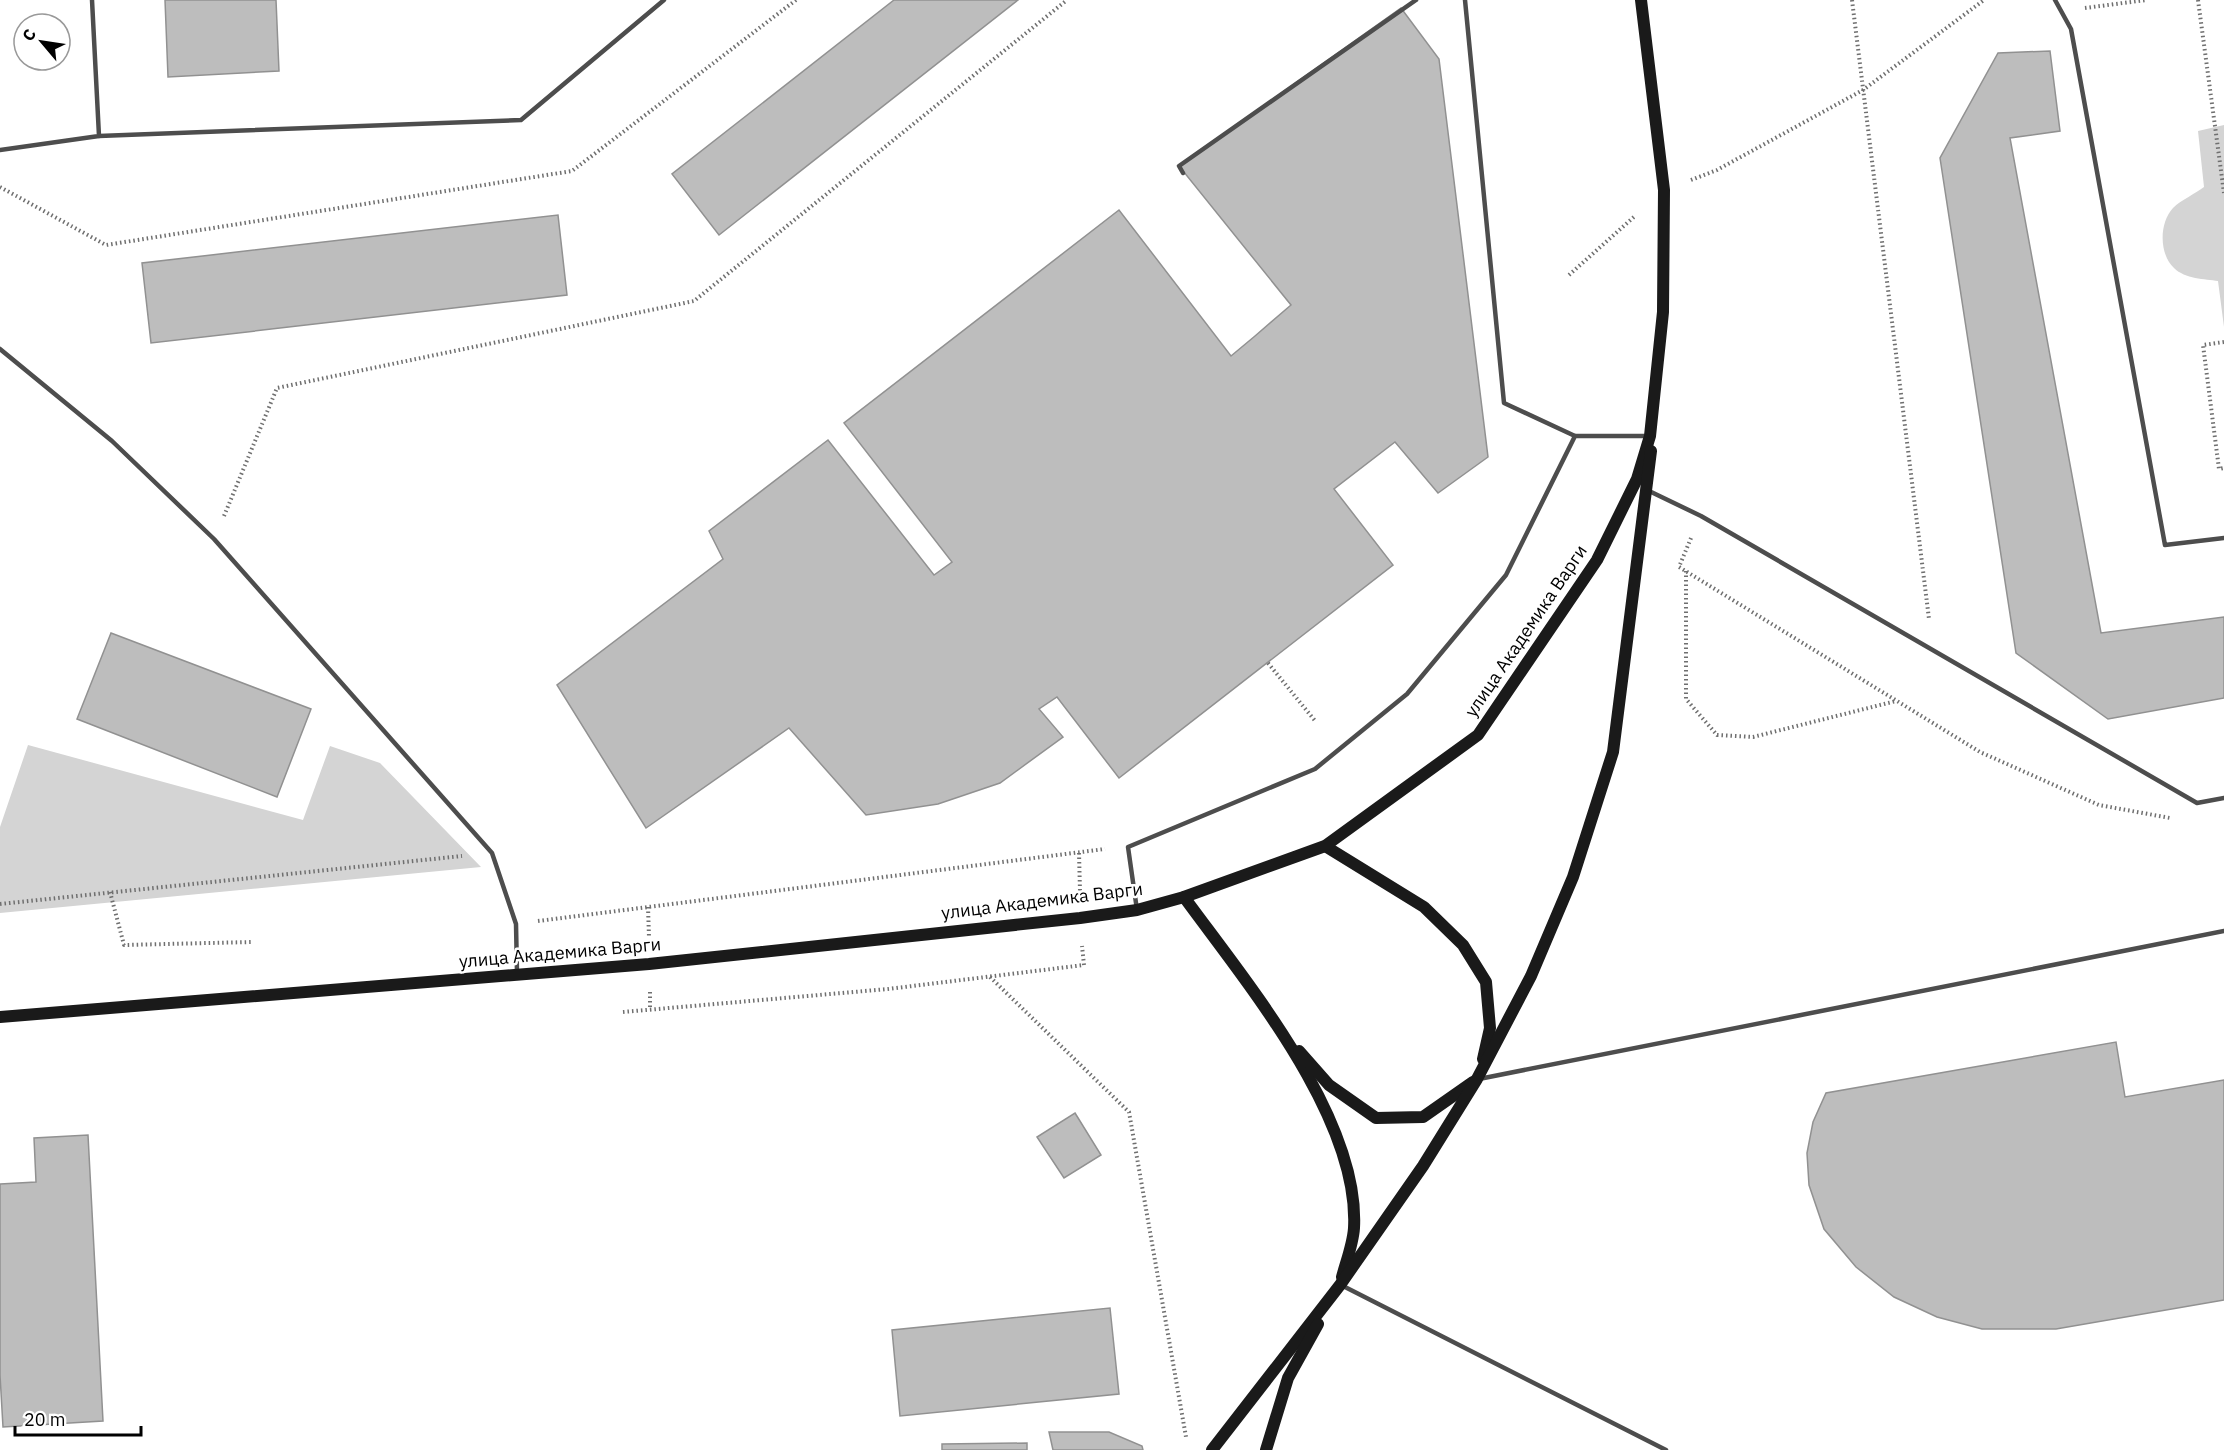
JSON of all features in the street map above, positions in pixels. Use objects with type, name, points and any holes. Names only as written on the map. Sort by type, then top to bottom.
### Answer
[{"type":"street","name":"улица Академика Варги","points":[[0,1017],[661,963],[1137,910],[1184,897],[1325,846],[1479,735],[1597,560],[1636,479],[1650,436],[1663,312],[1664,190],[1641,0]]},
{"type":"street","points":[[1212,1450],[1340,1285],[1423,1166],[1478,1079],[1531,976],[1573,877],[1613,752],[1633,583],[1647,490],[1656,387]]},
{"type":"street","points":[[1184,897],[1281,1030],[1329,1085],[1376,1118],[1422,1118],[1478,1079],[1490,1028],[1486,982],[1463,945],[1424,907],[1325,846]]},
{"type":"street","points":[[1266,1450],[1288,1378],[1340,1285],[1354,1229],[1348,1170],[1317,1092],[1281,1030]]},
{"type":"lane","points":[[92,0],[99,136]]},
{"type":"lane","points":[[0,150],[99,136],[521,120],[664,0]]},
{"type":"lane","points":[[1184,173],[1179,166],[1416,0]]},
{"type":"lane","points":[[1465,0],[1504,403],[1575,436],[1650,436]]},
{"type":"lane","points":[[2055,0],[2071,29],[2166,545],[2224,538]]},
{"type":"lane","points":[[0,349],[112,441],[214,539],[492,853],[516,924],[517,975]]},
{"type":"lane","points":[[1137,910],[1128,847],[1315,769],[1407,694],[1506,575],[1575,436]]},
{"type":"lane","points":[[1647,490],[1701,516],[2197,803],[2224,798]]},
{"type":"lane","points":[[1478,1079],[2224,931]]},
{"type":"lane","points":[[1340,1285],[1666,1450]]},
{"type":"path","points":[[0,187],[106,245],[572,171],[796,0]]},
{"type":"path","points":[[214,539],[277,388],[694,302],[1067,0]]},
{"type":"path","points":[[1852,0],[1933,650]]},
{"type":"path","points":[[1569,276],[1664,190],[1717,170],[1863,90],[1984,0]]},
{"type":"path","points":[[2092,7],[2097,0]]},
{"type":"path","points":[[2061,10],[2146,0]]},
{"type":"path","points":[[2198,0],[2224,193]]},
{"type":"path","points":[[2224,342],[2204,345],[2219,468],[2224,468]]},
{"type":"path","points":[[1701,516],[1679,567],[1980,752],[2099,805],[2175,819]]},
{"type":"path","points":[[1686,571],[1686,699],[1717,735],[1753,737],[1896,700]]},
{"type":"path","points":[[1268,663],[1316,722]]},
{"type":"path","points":[[516,924],[1128,847]]},
{"type":"path","points":[[0,904],[492,853]]},
{"type":"path","points":[[110,892],[124,945],[252,942]]},
{"type":"path","points":[[623,1012],[888,989],[1084,965]]},
{"type":"path","points":[[990,976],[1129,1112],[1187,1442]]},
{"type":"shaded area","points":[[2224,125],[2224,327],[2218,281],[2195,278],[2174,268],[2163,247],[2163,230],[2168,214],[2173,208],[2204,187],[2198,131]]},
{"type":"shaded area","points":[[28,745],[303,820],[330,746],[380,763],[481,867],[0,913],[0,827]]},
{"type":"building","points":[[165,0],[276,0],[279,71],[168,77]]},
{"type":"building","points":[[894,0],[1018,0],[719,235],[672,174]]},
{"type":"building","points":[[1401,8],[1439,59],[1488,457],[1438,493],[1395,442],[1334,489],[1393,565],[1119,778],[1057,697],[1039,709],[1063,737],[1000,783],[938,804],[866,815],[789,728],[646,828],[557,685],[723,559],[709,531],[828,440],[934,575],[952,562],[844,423],[1119,210],[1231,356],[1291,305],[1179,166]]},
{"type":"building","points":[[2050,51],[2060,131],[2010,138],[2101,633],[2224,617],[2224,698],[2108,719],[2016,653],[1940,158],[1998,53]]},
{"type":"building","points":[[558,215],[567,295],[151,343],[142,263]]},
{"type":"building","points":[[111,633],[311,709],[277,797],[77,719]]},
{"type":"building","points":[[2116,1042],[2125,1097],[2224,1080],[2224,1300],[2056,1329],[1982,1329],[1937,1317],[1894,1297],[1856,1267],[1824,1229],[1809,1185],[1807,1153],[1813,1122],[1826,1093]]},
{"type":"building","points":[[1075,1113],[1101,1155],[1064,1178],[1037,1137]]},
{"type":"building","points":[[88,1135],[103,1421],[3,1427],[0,1375],[0,1184],[36,1182],[34,1138]]},
{"type":"building","points":[[1110,1308],[1119,1394],[900,1416],[892,1330]]},
{"type":"building","points":[[1049,1432],[1109,1432],[1142,1446],[1143,1450],[1053,1450]]},
{"type":"building","points":[[1027,1443],[1027,1450],[942,1450],[942,1444]]}]
